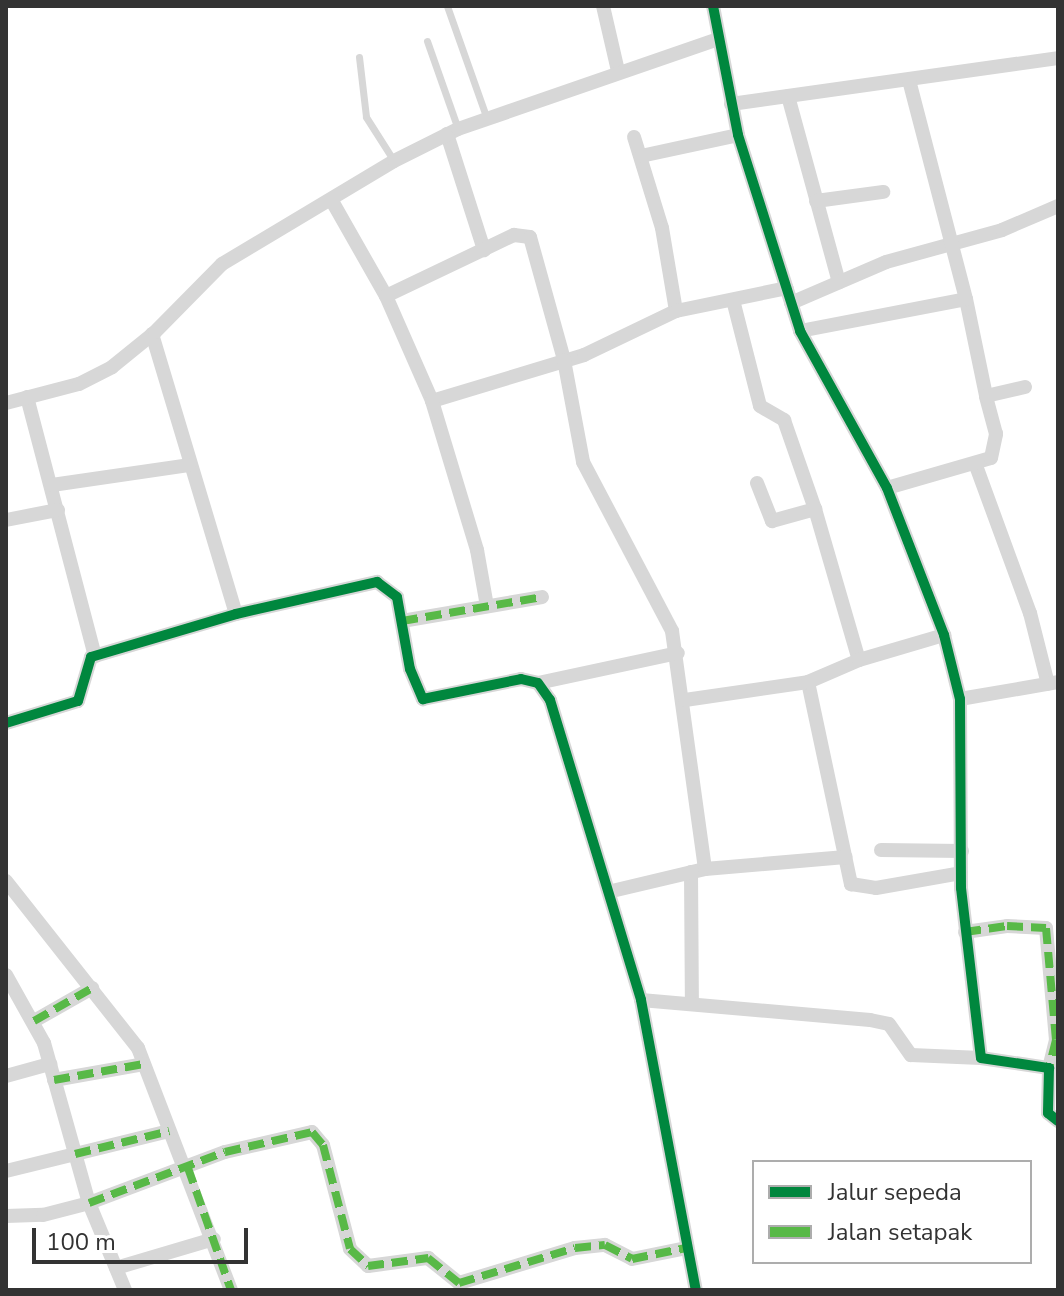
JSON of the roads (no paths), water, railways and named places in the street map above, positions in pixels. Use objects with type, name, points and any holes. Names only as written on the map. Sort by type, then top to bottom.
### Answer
[{"type":"street","points":[[603,6],[618,71]]},
{"type":"street","points":[[713,6],[738,135],[800,331],[887,488],[944,635],[960,699],[961,873],[981,1058]]},
{"type":"street","points":[[6,403],[93,377],[152,334],[222,264],[332,201],[394,161],[453,131],[618,71],[718,39]]},
{"type":"street","points":[[731,104],[1058,58]]},
{"type":"street","points":[[887,488],[991,458],[997,447],[966,299],[948,243],[909,80]]},
{"type":"street","points":[[788,96],[839,282]]},
{"type":"street","points":[[453,131],[484,250]]},
{"type":"street","points":[[641,156],[738,135]]},
{"type":"street","points":[[634,137],[662,228],[676,311]]},
{"type":"street","points":[[816,201],[883,192]]},
{"type":"street","points":[[332,201],[386,296],[432,401],[477,550],[487,606]]},
{"type":"street","points":[[432,401],[616,342],[676,311],[733,300],[789,296],[839,282],[948,243],[1002,230],[1058,206]]},
{"type":"street","points":[[386,296],[514,235],[530,237],[564,360],[589,477],[659,599],[678,653],[685,700],[698,871],[692,1004]]},
{"type":"street","points":[[800,331],[966,299]]},
{"type":"street","points":[[733,300],[760,406],[784,420],[815,509],[859,660]]},
{"type":"street","points":[[152,334],[236,614]]},
{"type":"street","points":[[986,396],[1025,387]]},
{"type":"street","points":[[27,397],[95,656]]},
{"type":"street","points":[[960,699],[1053,683],[975,463]]},
{"type":"street","points":[[52,485],[189,465]]},
{"type":"street","points":[[757,483],[772,521],[815,509]]},
{"type":"street","points":[[6,520],[58,510]]},
{"type":"street","points":[[6,723],[78,701],[86,662],[95,656],[236,614],[377,582],[394,593],[410,669],[423,699],[521,679],[538,683],[678,653]]},
{"type":"street","points":[[402,621],[542,597]]},
{"type":"street","points":[[685,700],[808,682],[859,660],[944,635]]},
{"type":"street","points":[[808,682],[851,884],[867,886],[961,873]]},
{"type":"street","points":[[538,683],[550,700],[612,891],[641,1000],[696,1290]]},
{"type":"street","points":[[881,850],[962,851]]},
{"type":"street","points":[[612,891],[698,871],[845,857]]},
{"type":"street","points":[[6,882],[130,1036],[169,1131],[188,1168],[231,1290]]},
{"type":"street","points":[[965,932],[1007,926],[1046,928],[1056,1040],[1049,1068],[1048,1113],[1058,1121]]},
{"type":"street","points":[[6,975],[21,994],[34,1021],[50,1064],[89,1203],[125,1290]]},
{"type":"street","points":[[34,1021],[92,988]]},
{"type":"street","points":[[6,1001],[21,994]]},
{"type":"street","points":[[641,1000],[882,1022],[894,1028],[904,1052],[911,1055],[981,1058],[1049,1068]]},
{"type":"street","points":[[6,1076],[50,1064]]},
{"type":"street","points":[[54,1080],[144,1064]]},
{"type":"street","points":[[6,1171],[169,1131]]},
{"type":"street","points":[[6,1216],[43,1215],[89,1203],[271,1139],[312,1132],[323,1145],[356,1258],[374,1266],[428,1258],[459,1283],[575,1248],[605,1245],[632,1259],[686,1248]]},
{"type":"street","points":[[116,1268],[214,1239]]},
{"type":"lane","points":[[447,6],[487,119]]},
{"type":"lane","points":[[427,41],[453,131]]},
{"type":"lane","points":[[359,57],[366,117],[394,161]]}]
